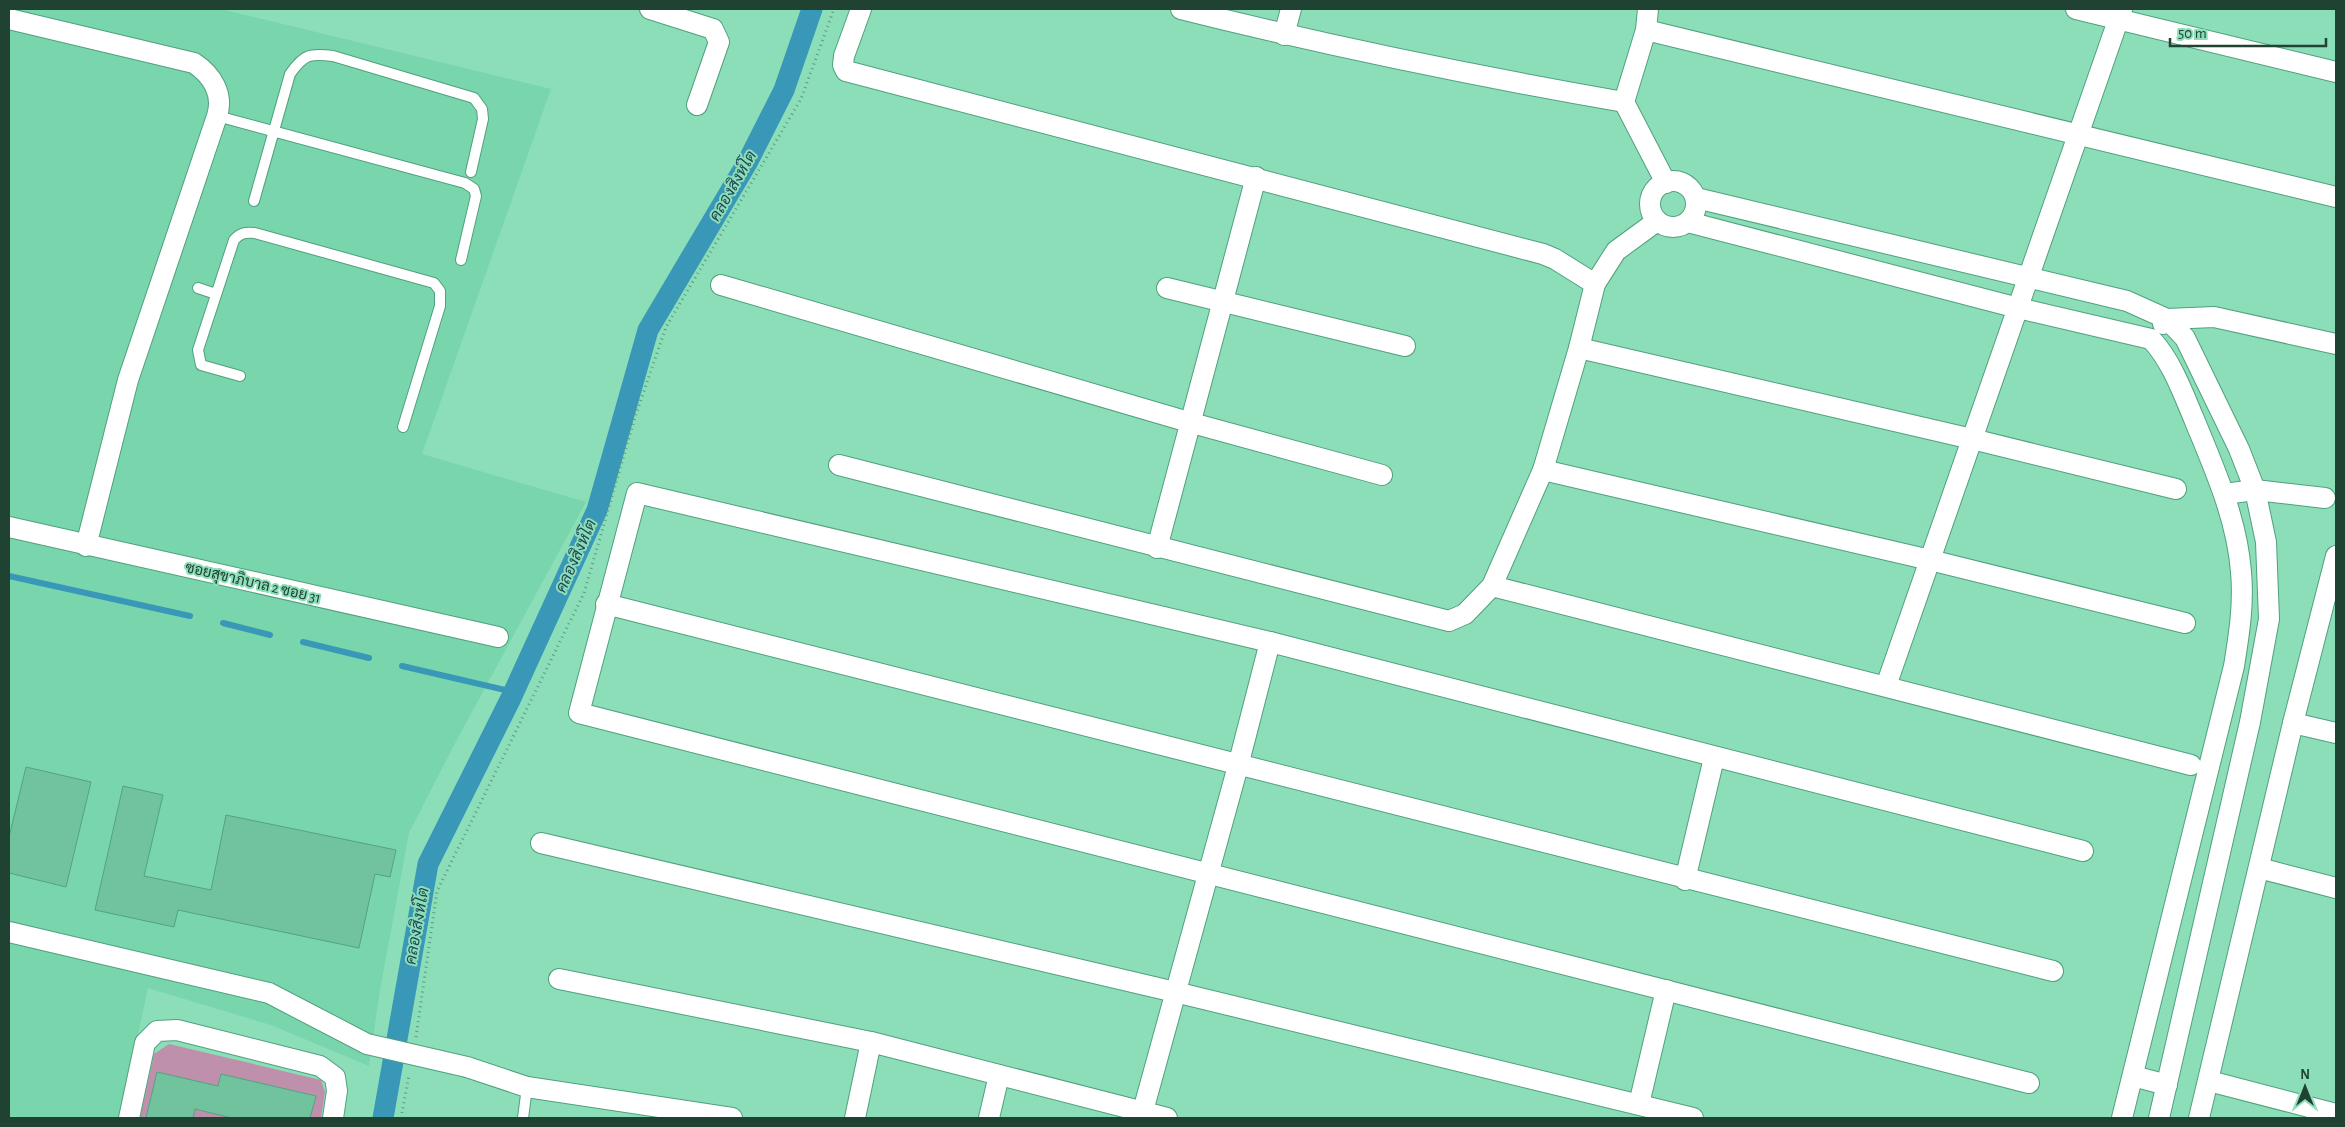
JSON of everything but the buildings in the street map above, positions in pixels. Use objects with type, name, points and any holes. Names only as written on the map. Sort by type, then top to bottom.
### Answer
[{"type":"street","points":[[650,9],[713,29],[717,35],[719,42],[697,105]]},
{"type":"street","points":[[861,9],[844,56],[843,64],[846,71],[1256,177],[1543,254],[1556,258],[1595,284]]},
{"type":"street","points":[[1181,9],[1284,35],[1519,84],[1624,102]]},
{"type":"street","points":[[1284,35],[1291,9]]},
{"type":"street","points":[[1648,9],[1646,30],[1624,102],[1666,183]]},
{"type":"street","points":[[2076,9],[2120,14],[2336,72]]},
{"type":"street","points":[[1886,686],[2120,14]]},
{"type":"street","points":[[9,19],[194,64],[207,72],[213,80],[224,119],[128,380],[86,546]]},
{"type":"street","points":[[1646,30],[2336,197]]},
{"type":"street","points":[[1157,548],[1225,300],[1256,177]]},
{"type":"street","points":[[1688,222],[1697,207],[1696,198],[1686,185],[1678,182],[1666,183],[1655,190],[1650,206],[1657,221],[1673,228],[1688,222],[2018,308],[2151,339],[2160,348],[2185,398],[2224,494],[2241,570],[2243,607],[2234,666],[2122,1118]]},
{"type":"street","points":[[1696,198],[2029,276],[2127,301],[2167,319],[2185,338],[2239,449],[2255,490],[2266,542],[2269,619],[2250,722],[2159,1118]]},
{"type":"street","points":[[839,465],[1157,548],[1449,621],[1465,614],[1492,586],[1543,470],[1580,348],[1595,284],[1616,251],[1657,221]]},
{"type":"street","points":[[721,285],[1192,423],[1382,475]]},
{"type":"street","points":[[1167,288],[1225,300],[1405,346]]},
{"type":"street","points":[[2151,339],[2167,319],[2214,316],[2336,344]]},
{"type":"street","points":[[1580,348],[1972,439],[2176,489]]},
{"type":"street","points":[[1543,470],[1930,560],[2185,624]]},
{"type":"street","points":[[2224,494],[2255,490],[2325,498]]},
{"type":"street","points":[[2029,1083],[1208,872],[578,713],[637,493],[1270,642],[1714,758],[2084,851]]},
{"type":"street","name":"ซอยสุขาภิบาล 2 ซอย 31","points":[[9,527],[86,546],[498,637]]},
{"type":"street","points":[[2199,1118],[2293,723],[2333,586],[2336,556]]},
{"type":"street","points":[[1492,586],[2191,765]]},
{"type":"street","points":[[606,604],[2053,972]]},
{"type":"street","points":[[1142,1115],[1238,766],[1270,642]]},
{"type":"street","points":[[2293,723],[2336,733]]},
{"type":"street","points":[[1686,880],[1714,758]]},
{"type":"street","points":[[2201,798],[2231,805]]},
{"type":"street","points":[[541,843],[1175,992],[1693,1118]]},
{"type":"street","points":[[2259,868],[2336,888]]},
{"type":"street","points":[[9,932],[269,993],[367,1044],[468,1067],[527,1088],[732,1118]]},
{"type":"street","points":[[559,979],[871,1042],[1142,1115],[1167,1118]]},
{"type":"street","points":[[1639,1104],[1666,990]]},
{"type":"street","points":[[129,1118],[145,1043],[157,1030],[178,1030],[320,1066],[335,1078],[337,1091],[333,1118]]},
{"type":"street","points":[[855,1118],[871,1042]]},
{"type":"street","points":[[989,1118],[999,1075]]},
{"type":"street","points":[[2133,1076],[2167,1085]]},
{"type":"street","points":[[2209,1081],[2336,1114]]},
{"type":"lane","points":[[254,201],[290,74],[300,59],[316,54],[333,56],[474,98],[482,109],[483,119],[471,172]]},
{"type":"lane","points":[[224,119],[465,183],[474,189],[476,196],[461,260]]},
{"type":"lane","points":[[240,376],[201,365],[198,359],[198,350],[234,240],[247,232],[434,283],[440,291],[440,306],[403,427]]},
{"type":"lane","points":[[198,288],[216,294]]},
{"type":"lane","points":[[523,1118],[527,1088]]},
{"type":"path","points":[[414,1047],[437,891],[584,593],[635,417],[666,327],[801,99],[834,9]]},
{"type":"path","points":[[400,1118],[411,1066]]},
{"type":"shaded area","points":[[9,9],[221,9],[551,89],[422,454],[586,502],[453,747],[409,833],[380,990],[369,1066],[271,1025],[148,988],[120,1118],[9,1118]]},
{"type":"shaded area","points":[[169,1044],[321,1080],[325,1092],[321,1118],[140,1118],[154,1054]]},
{"type":"waterway","name":"คลองสิงห์โต","points":[[383,1118],[428,864],[511,698],[597,510],[648,330],[747,163],[784,90],[812,9]]},
{"type":"waterway","points":[[9,576],[190,616]]},
{"type":"waterway","points":[[223,623],[270,635]]},
{"type":"waterway","points":[[303,642],[369,658]]},
{"type":"waterway","points":[[402,666],[514,692]]}]
